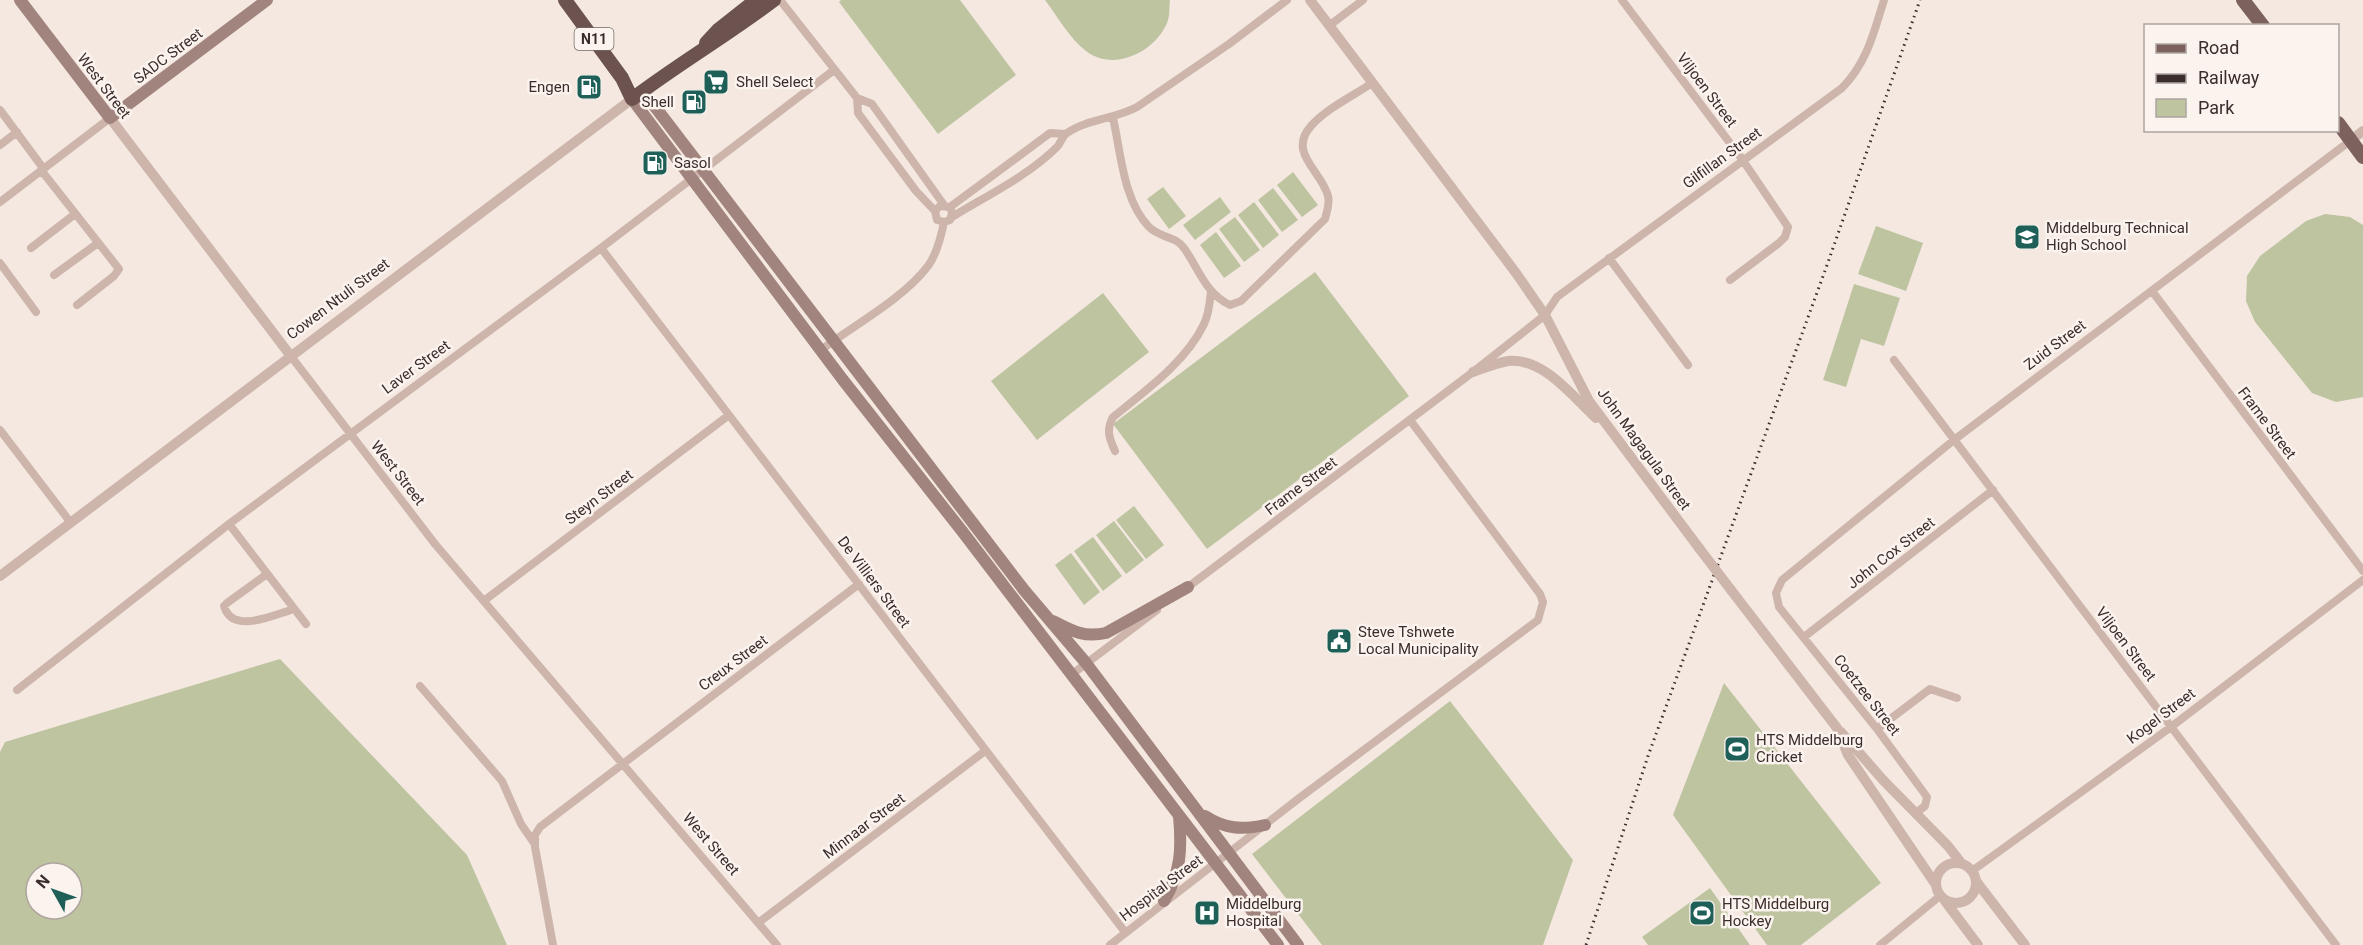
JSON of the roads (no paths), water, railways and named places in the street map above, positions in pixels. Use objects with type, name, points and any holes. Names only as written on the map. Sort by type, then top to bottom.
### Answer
[{"type":"highway","name":"N11","points":[[565,0],[622,78],[638,95]]},
{"type":"highway","name":"Cowen Ntuli Street","points":[[698,52],[718,30],[756,0]]},
{"type":"highway","name":"Cowen Ntuli Street","points":[[638,95],[698,52],[723,39],[774,0]]},
{"type":"main road","name":"West Street","points":[[20,0],[110,118]]},
{"type":"main road","name":"SADC Street","points":[[110,118],[267,0]]},
{"type":"main road","points":[[2243,0],[2261,24]]},
{"type":"main road","points":[[638,95],[705,169],[833,341],[1024,590],[1086,663],[1298,945]]},
{"type":"main road","points":[[638,95],[693,178],[821,350],[1278,945]]},
{"type":"main road","points":[[2339,126],[2363,157]]},
{"type":"main road","points":[[923,482],[935,472]]},
{"type":"main road","points":[[1047,617],[1079,634],[1093,636],[1106,633],[1188,587]]},
{"type":"main road","points":[[1011,599],[1024,590]]},
{"type":"main road","points":[[1197,810],[1219,825],[1236,829],[1265,825]]},
{"type":"main road","points":[[1164,901],[1175,882],[1180,863],[1179,816]]},
{"type":"street","points":[[780,0],[857,98],[872,104],[947,206],[952,217]]},
{"type":"street","points":[[935,211],[947,206],[1050,133],[1065,134],[1097,121],[1113,118],[1137,107],[1229,44],[1287,0]]},
{"type":"street","name":"John Magagula Street","points":[[1310,0],[1516,273],[1545,315],[1589,401],[1611,433],[1837,728],[1848,755],[1936,885]]},
{"type":"street","points":[[1330,25],[1363,0]]},
{"type":"street","name":"Viljoen Street","points":[[1622,0],[1742,159],[1788,227],[1785,237],[1779,243],[1730,280]]},
{"type":"street","name":"Gilfillan Street","points":[[1545,315],[1557,297],[1608,258],[1842,88],[1856,74],[1867,54],[1884,0]]},
{"type":"street","name":"Laver Street","points":[[17,690],[348,433],[601,248],[834,70]]},
{"type":"street","points":[[1113,118],[1136,207],[1156,234],[1182,245],[1211,291],[1230,305],[1241,301],[1325,219],[1329,205],[1328,194],[1307,162],[1302,145],[1304,136],[1312,124],[1372,83]]},
{"type":"street","name":"Cowen Ntuli Street","points":[[0,576],[290,355],[638,95]]},
{"type":"street","points":[[857,98],[858,113],[935,211],[935,217],[944,222]]},
{"type":"street","points":[[0,110],[75,214],[119,269],[114,276],[77,305]]},
{"type":"street","name":"SADC Street","points":[[0,202],[110,118]]},
{"type":"street","name":"West Street","points":[[110,118],[348,433],[435,544],[777,945]]},
{"type":"street","name":"Zuid Street","points":[[1776,593],[1789,574],[1954,440],[2363,131]]},
{"type":"street","points":[[0,144],[17,132]]},
{"type":"street","points":[[821,350],[911,284],[928,266],[935,253],[944,222],[1012,180],[1058,147],[1065,134]]},
{"type":"street","points":[[899,166],[911,157]]},
{"type":"street","points":[[31,248],[75,214]]},
{"type":"street","points":[[54,275],[98,243]]},
{"type":"street","name":"De Villiers Street","points":[[601,248],[1125,932]]},
{"type":"street","points":[[1608,258],[1688,365]]},
{"type":"street","points":[[0,263],[36,312]]},
{"type":"street","points":[[1115,451],[1109,437],[1108,426],[1113,417],[1165,373],[1194,339],[1204,323],[1211,291]]},
{"type":"street","name":"Frame Street","points":[[2152,291],[2363,570]]},
{"type":"street","name":"Frame Street","points":[[1071,675],[1410,420],[1545,315]]},
{"type":"street","points":[[1473,372],[1511,360],[1531,364],[1552,377],[1611,433]]},
{"type":"street","name":"Viljoen Street","points":[[1894,360],[2336,945]]},
{"type":"street","name":"Steyn Street","points":[[485,600],[729,415]]},
{"type":"street","name":"Hospital Street","points":[[1110,945],[1164,901],[1532,626],[1543,609],[1540,594],[1410,420]]},
{"type":"street","points":[[0,430],[70,523]]},
{"type":"street","name":"John Cox Street","points":[[1804,637],[1993,490]]},
{"type":"street","points":[[229,524],[306,624]]},
{"type":"street","points":[[267,574],[224,606],[229,618],[234,621],[257,620],[294,609]]},
{"type":"street","name":"Kogel Street","points":[[1974,876],[2363,580]]},
{"type":"street","name":"Creux Street","points":[[535,847],[535,835],[540,827],[859,584]]},
{"type":"street","name":"Coetzee Street","points":[[1776,593],[1779,607],[1877,729],[1927,797],[1925,806],[1916,813]]},
{"type":"street","points":[[420,686],[502,781],[521,824],[529,833],[535,847],[553,945]]},
{"type":"street","points":[[1877,729],[1930,689],[1957,698]]},
{"type":"street","points":[[1837,728],[1974,876],[2025,945]]},
{"type":"street","name":"Minnaar Street","points":[[758,923],[985,751]]},
{"type":"street","points":[[1962,864],[1947,865],[1940,870],[1936,885],[1978,945]]},
{"type":"street","points":[[1943,898],[1952,903],[1967,901],[1976,889],[1974,876]]},
{"type":"street","points":[[1880,945],[1943,898]]},
{"type":"railway","points":[[1586,945],[1648,756],[1826,268],[1920,0]]},
{"type":"place","name":"Shell Select","points":[[716,82]]},
{"type":"place","name":"Engen","points":[[589,87]]},
{"type":"place","name":"Shell","points":[[694,102]]},
{"type":"place","name":"Sasol","points":[[655,163]]},
{"type":"place","name":"Middelburg Technical High School","points":[[2027,237]]},
{"type":"place","name":"Steve Tshwete Local Municipality","points":[[1339,641]]},
{"type":"place","name":"HTS Middelburg Cricket","points":[[1737,749]]},
{"type":"place","name":"Middelburg Hospital","points":[[1207,913]]},
{"type":"place","name":"HTS Middelburg Hockey","points":[[1702,913]]}]
